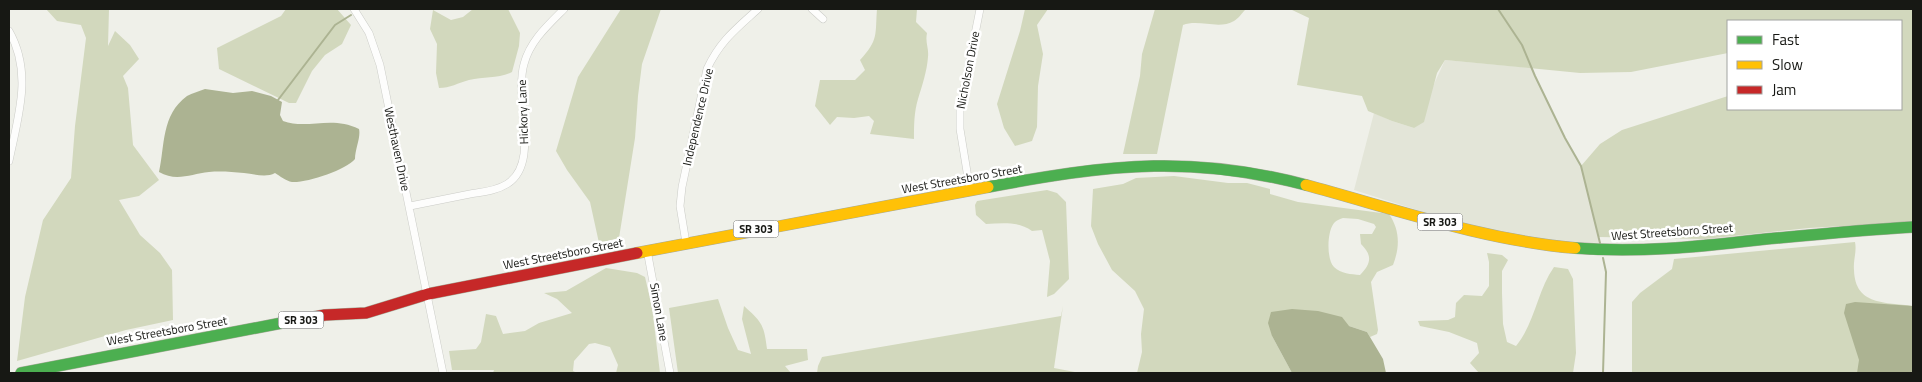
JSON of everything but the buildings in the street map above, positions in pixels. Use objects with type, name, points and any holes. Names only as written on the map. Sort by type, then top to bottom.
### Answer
[{"type":"main road","name":"West Streetsboro Street","points":[[21,373],[325,315],[360,314],[427,294],[648,250],[970,190],[1101,171],[1155,166],[1210,168],[1258,174],[1523,242],[1597,249],[1661,249],[1874,228],[1913,227]]},
{"type":"street","name":"Westhaven Drive","points":[[354,9],[362,20],[374,47],[410,206],[443,373]]},
{"type":"street","name":"Hickory Lane","points":[[410,206],[496,189],[513,179],[522,166],[525,151],[520,90],[524,62],[541,32],[564,9]]},
{"type":"street","name":"Independence Drive","points":[[686,243],[680,206],[681,192],[707,69],[723,41],[758,9]]},
{"type":"street","points":[[812,9],[823,19]]},
{"type":"street","name":"Nicholson Drive","points":[[970,190],[960,129],[960,108],[980,9]]},
{"type":"street","points":[[9,31],[20,56],[23,84],[21,106],[9,161]]},
{"type":"street","name":"Simon Lane","points":[[648,250],[670,373]]},
{"type":"shaded area","points":[[46,9],[109,9],[108,46],[115,31],[130,45],[139,59],[123,76],[128,88],[133,145],[159,180],[139,196],[119,200],[140,235],[160,253],[172,270],[173,320],[126,330],[17,361],[25,297],[43,220],[71,178],[75,126],[86,38],[81,25],[57,21]]},
{"type":"shaded area","points":[[286,9],[337,9],[351,25],[342,44],[325,55],[312,71],[296,103],[289,103],[219,69],[217,48],[281,16]]},
{"type":"shaded area","points":[[473,9],[508,9],[520,33],[519,46],[512,72],[501,76],[469,80],[439,88],[436,73],[437,44],[430,29],[433,10],[451,20],[463,17]]},
{"type":"shaded area","points":[[621,9],[661,9],[642,64],[635,138],[619,238],[599,243],[590,202],[556,151],[578,77]]},
{"type":"shaded area","points":[[877,9],[917,9],[916,22],[927,33],[928,54],[916,109],[914,139],[870,134],[874,121],[869,116],[854,118],[837,117],[830,125],[815,106],[820,80],[855,80],[865,70],[860,60],[870,47],[875,36]]},
{"type":"shaded area","points":[[1025,9],[1048,9],[1037,25],[1043,54],[1038,86],[1037,127],[1032,141],[1015,146],[1004,128],[997,104]]},
{"type":"shaded area","points":[[1155,9],[1245,10],[1228,24],[1189,23],[1183,25],[1157,154],[1123,154],[1140,76],[1142,54]]},
{"type":"shaded area","points":[[1290,9],[1913,9],[1913,222],[1809,228],[1705,239],[1599,237],[1581,166],[1600,144],[1622,130],[1727,96],[1727,110],[1902,110],[1902,20],[1727,20],[1727,53],[1631,72],[1580,73],[1445,60],[1437,73],[1424,122],[1414,128],[1368,111],[1362,96],[1297,85],[1309,18]]},
{"type":"shaded area","points":[[1445,60],[1532,68],[1565,138],[1581,166],[1600,243],[1533,241],[1477,229],[1354,190],[1374,113],[1414,128]]},
{"type":"shaded area","points":[[205,89],[233,93],[252,91],[271,96],[282,102],[280,115],[283,121],[301,124],[339,123],[359,129],[355,159],[335,171],[299,182],[285,180],[275,173],[264,175],[213,172],[178,177],[159,172],[166,131],[172,112],[187,96]]},
{"type":"shaded area","points":[[1174,176],[1228,183],[1247,183],[1270,189],[1270,194],[1298,202],[1389,214],[1397,232],[1398,245],[1393,265],[1377,272],[1371,282],[1377,334],[1370,337],[1367,332],[1349,326],[1272,336],[1292,373],[1137,373],[1142,352],[1141,334],[1144,309],[1135,291],[1112,270],[1091,226],[1093,189],[1123,184],[1136,178]],"holes":[[[1343,218],[1358,219],[1374,224],[1376,227],[1372,234],[1360,234],[1361,244],[1369,255],[1367,267],[1360,275],[1346,273],[1334,267],[1331,263],[1328,244],[1330,231],[1335,222]]]},
{"type":"shaded area","points":[[1047,190],[1057,193],[1066,202],[1069,279],[1054,294],[1047,297],[1050,261],[1042,230],[1032,231],[1010,223],[986,224],[976,215],[975,205],[977,201]]},
{"type":"shaded area","points":[[1855,242],[1854,270],[1856,282],[1860,290],[1874,300],[1913,306],[1913,373],[1632,373],[1632,302],[1640,293],[1672,269],[1674,259]]},
{"type":"shaded area","points":[[1487,253],[1502,255],[1508,260],[1502,271],[1503,324],[1507,342],[1516,346],[1528,327],[1548,276],[1554,267],[1568,269],[1573,279],[1576,353],[1573,373],[1479,373],[1470,363],[1479,353],[1477,343],[1449,332],[1420,326],[1418,321],[1448,320],[1455,317],[1456,303],[1464,295],[1482,296],[1489,286]]},
{"type":"shaded area","points":[[606,268],[637,273],[645,277],[652,307],[660,373],[616,373],[618,365],[610,347],[595,343],[589,344],[574,361],[573,371],[577,373],[493,373],[494,370],[452,370],[449,351],[476,349],[481,342],[486,314],[496,316],[503,334],[525,331],[539,323],[572,313],[557,299],[544,293],[566,291]]},
{"type":"shaded area","points":[[718,299],[738,350],[751,354],[742,319],[744,306],[761,324],[765,334],[767,349],[807,349],[808,360],[785,366],[791,373],[678,373],[669,308]]},
{"type":"shaded area","points":[[1855,302],[1913,306],[1913,373],[1857,373],[1859,360],[1844,313],[1846,304]]},
{"type":"shaded area","points":[[1063,306],[1054,368],[1080,373],[817,373],[822,357],[1061,316]]},
{"type":"shaded area","points":[[1292,309],[1318,311],[1342,317],[1349,326],[1367,332],[1383,359],[1386,373],[1292,373],[1272,336],[1268,323],[1271,312]]},
{"type":"waterway","points":[[1498,9],[1522,45],[1565,138],[1581,166],[1600,243]]},
{"type":"waterway","points":[[278,100],[335,25],[351,15]]},
{"type":"waterway","points":[[1603,258],[1606,272],[1603,373]]},
{"type":"traffic: fast","points":[[988,187],[1092,170],[1154,166],[1231,170],[1269,176],[1306,185]]},
{"type":"traffic: fast","points":[[1575,248],[1621,250],[1666,248],[1913,227]]},
{"type":"traffic: fast","points":[[21,373],[292,321]]},
{"type":"traffic: slow","points":[[1306,185],[1473,231],[1541,244],[1575,248]]},
{"type":"traffic: slow","points":[[637,253],[988,187]]},
{"type":"traffic: jam","points":[[292,321],[325,315],[366,313],[428,294],[637,253]]}]
